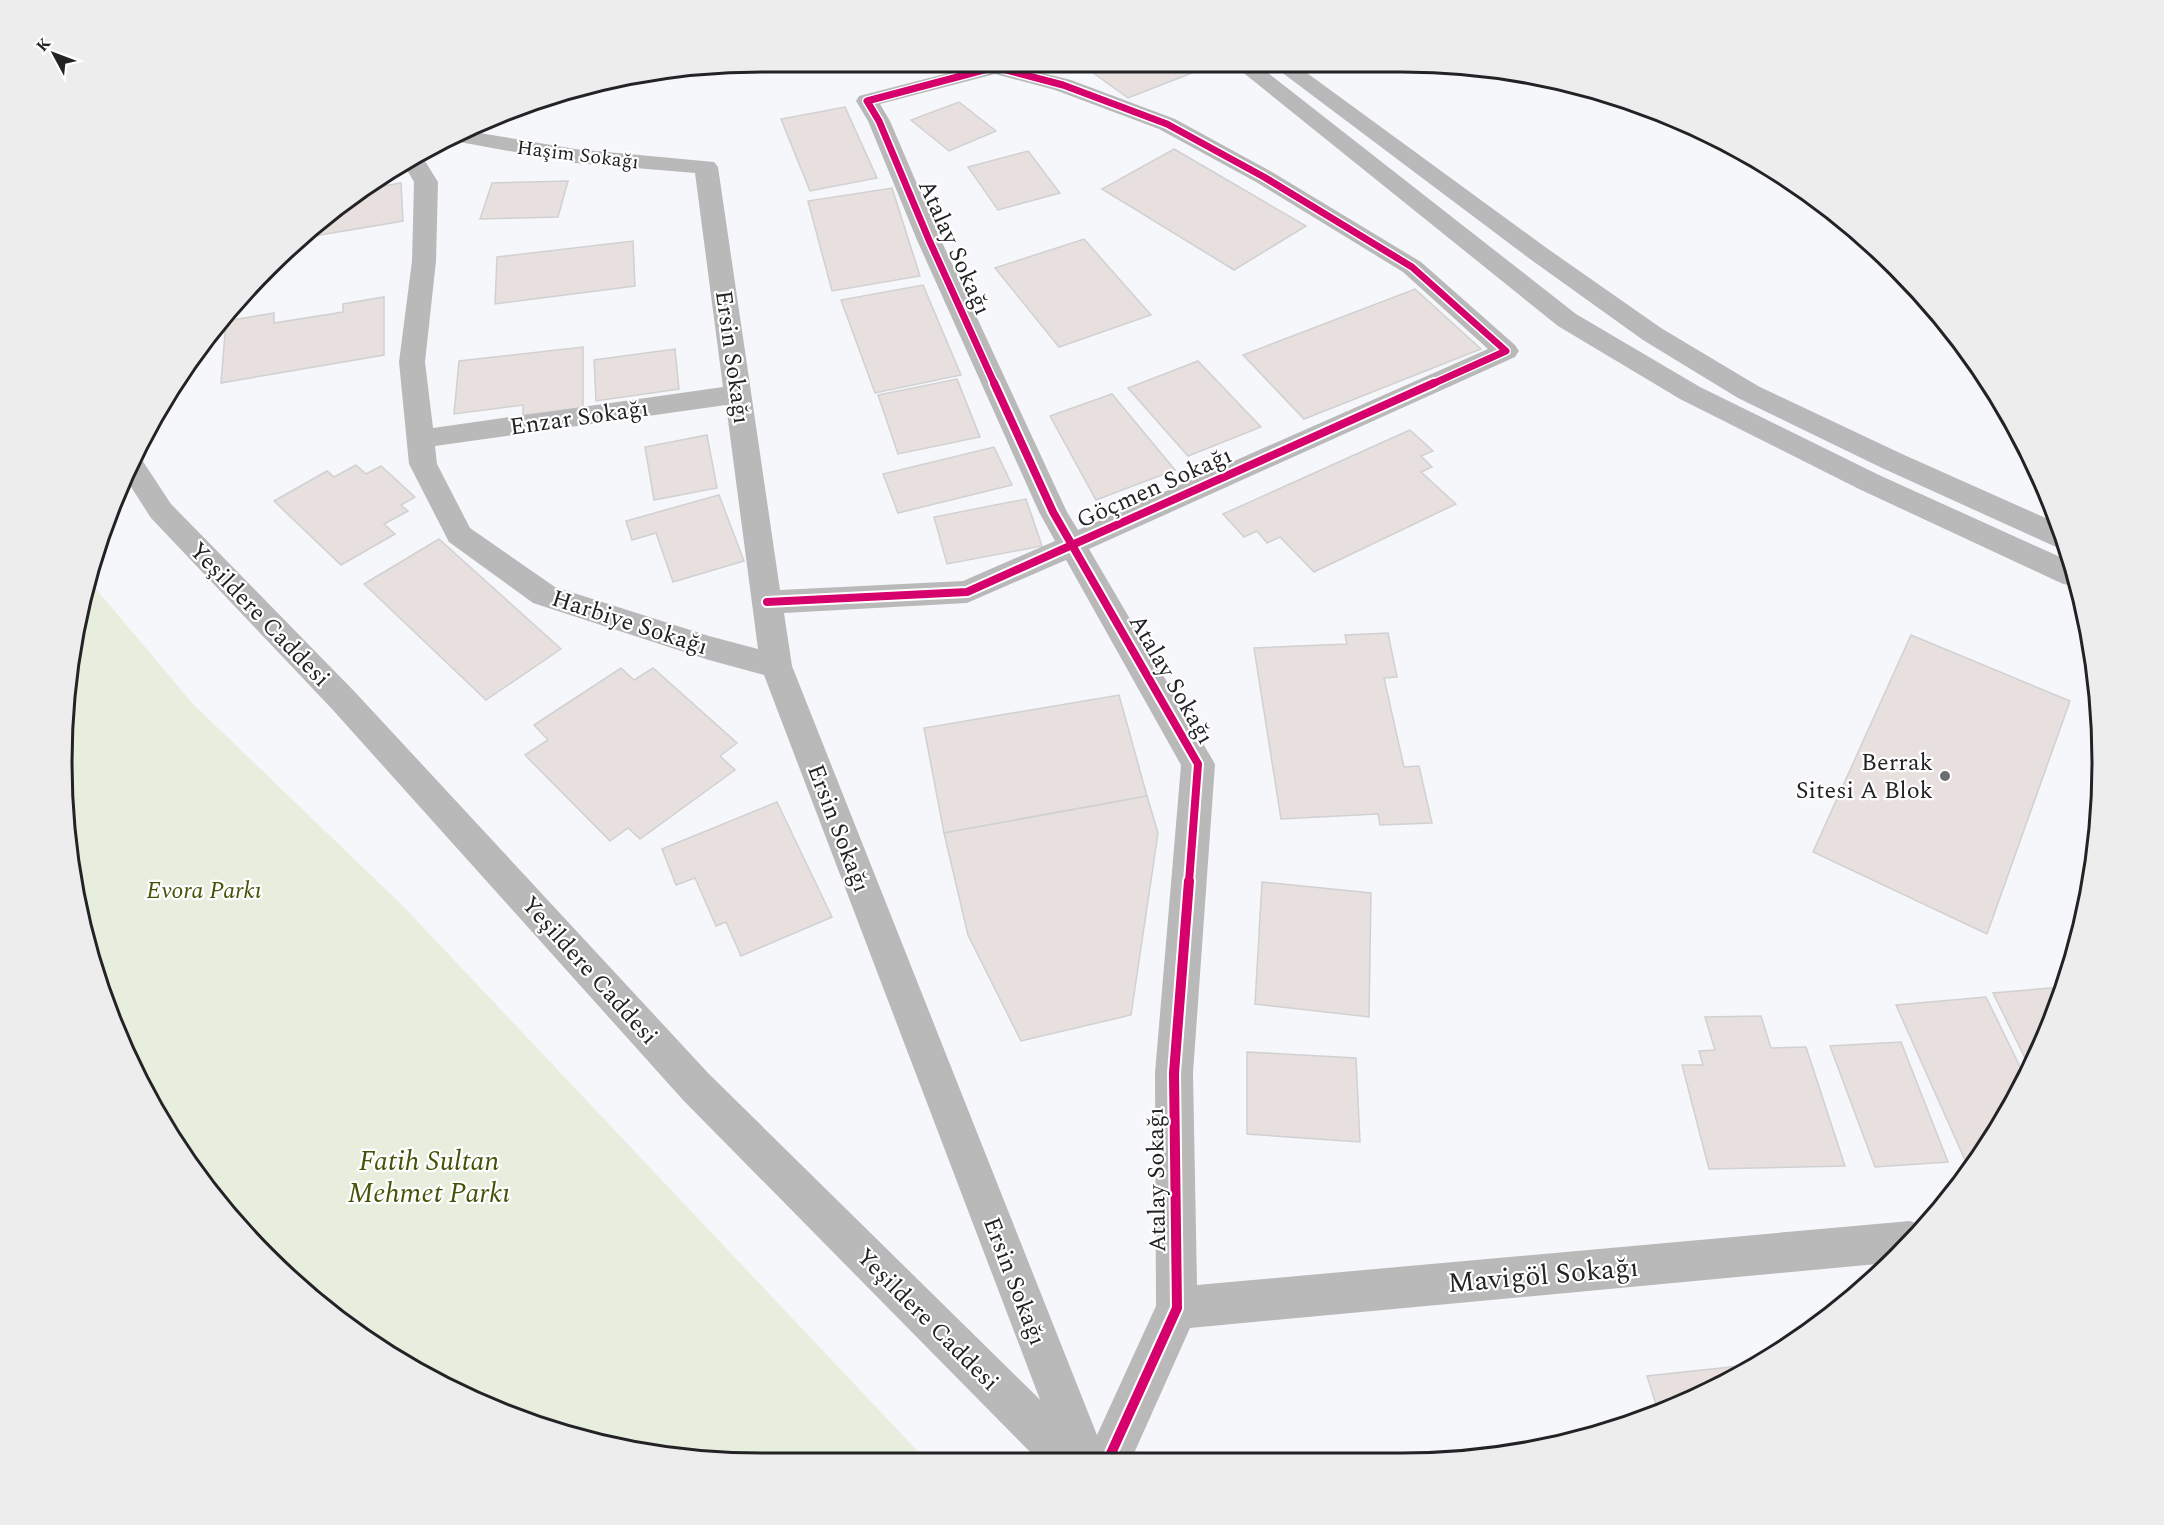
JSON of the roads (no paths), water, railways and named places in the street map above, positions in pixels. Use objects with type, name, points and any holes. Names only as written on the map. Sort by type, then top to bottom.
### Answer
[{"type":"street","name":"Göçmen Sokağı","points":[[867,101],[976,72]]},
{"type":"street","name":"Göçmen Sokağı","points":[[767,602],[967,592],[1506,351],[1412,267],[1264,177],[1167,124],[1063,85],[1014,72]]},
{"type":"street","points":[[1254,72],[1567,320],[1690,393],[1869,482],[2064,572]]},
{"type":"street","points":[[1293,72],[1539,254],[1652,334],[1768,402],[1892,462],[2052,533]]},
{"type":"street","name":"Atalay Sokağı","points":[[867,101],[879,121],[929,240],[1053,512],[1198,764],[1174,1073],[1177,1308],[1111,1453]]},
{"type":"street","name":"Haşim Sokağı","points":[[468,138],[575,156],[706,167]]},
{"type":"street","name":"Harbiye Sokağı","points":[[416,166],[426,182],[424,261],[412,362],[423,464],[459,535],[544,596],[709,648],[776,666]]},
{"type":"street","name":"Ersin Sokağı","points":[[706,167],[776,666],[1082,1453]]},
{"type":"street","name":"Enzar Sokağı","points":[[421,439],[738,394]]},
{"type":"street","name":"Yeşildere Caddesi","points":[[136,473],[161,511],[343,700],[696,1087],[1062,1453]]},
{"type":"street","name":"Mavigöl Sokağı","points":[[1177,1308],[1898,1242]]},
{"type":"place","name":"Berrak Sitesi A Blok","points":[[1945,776]]},
{"type":"park label","name":"Evora Parkı","points":[[204,890]]},
{"type":"park label","name":"Fatih Sultan Mehmet Parkı","points":[[429,1176]]}]
